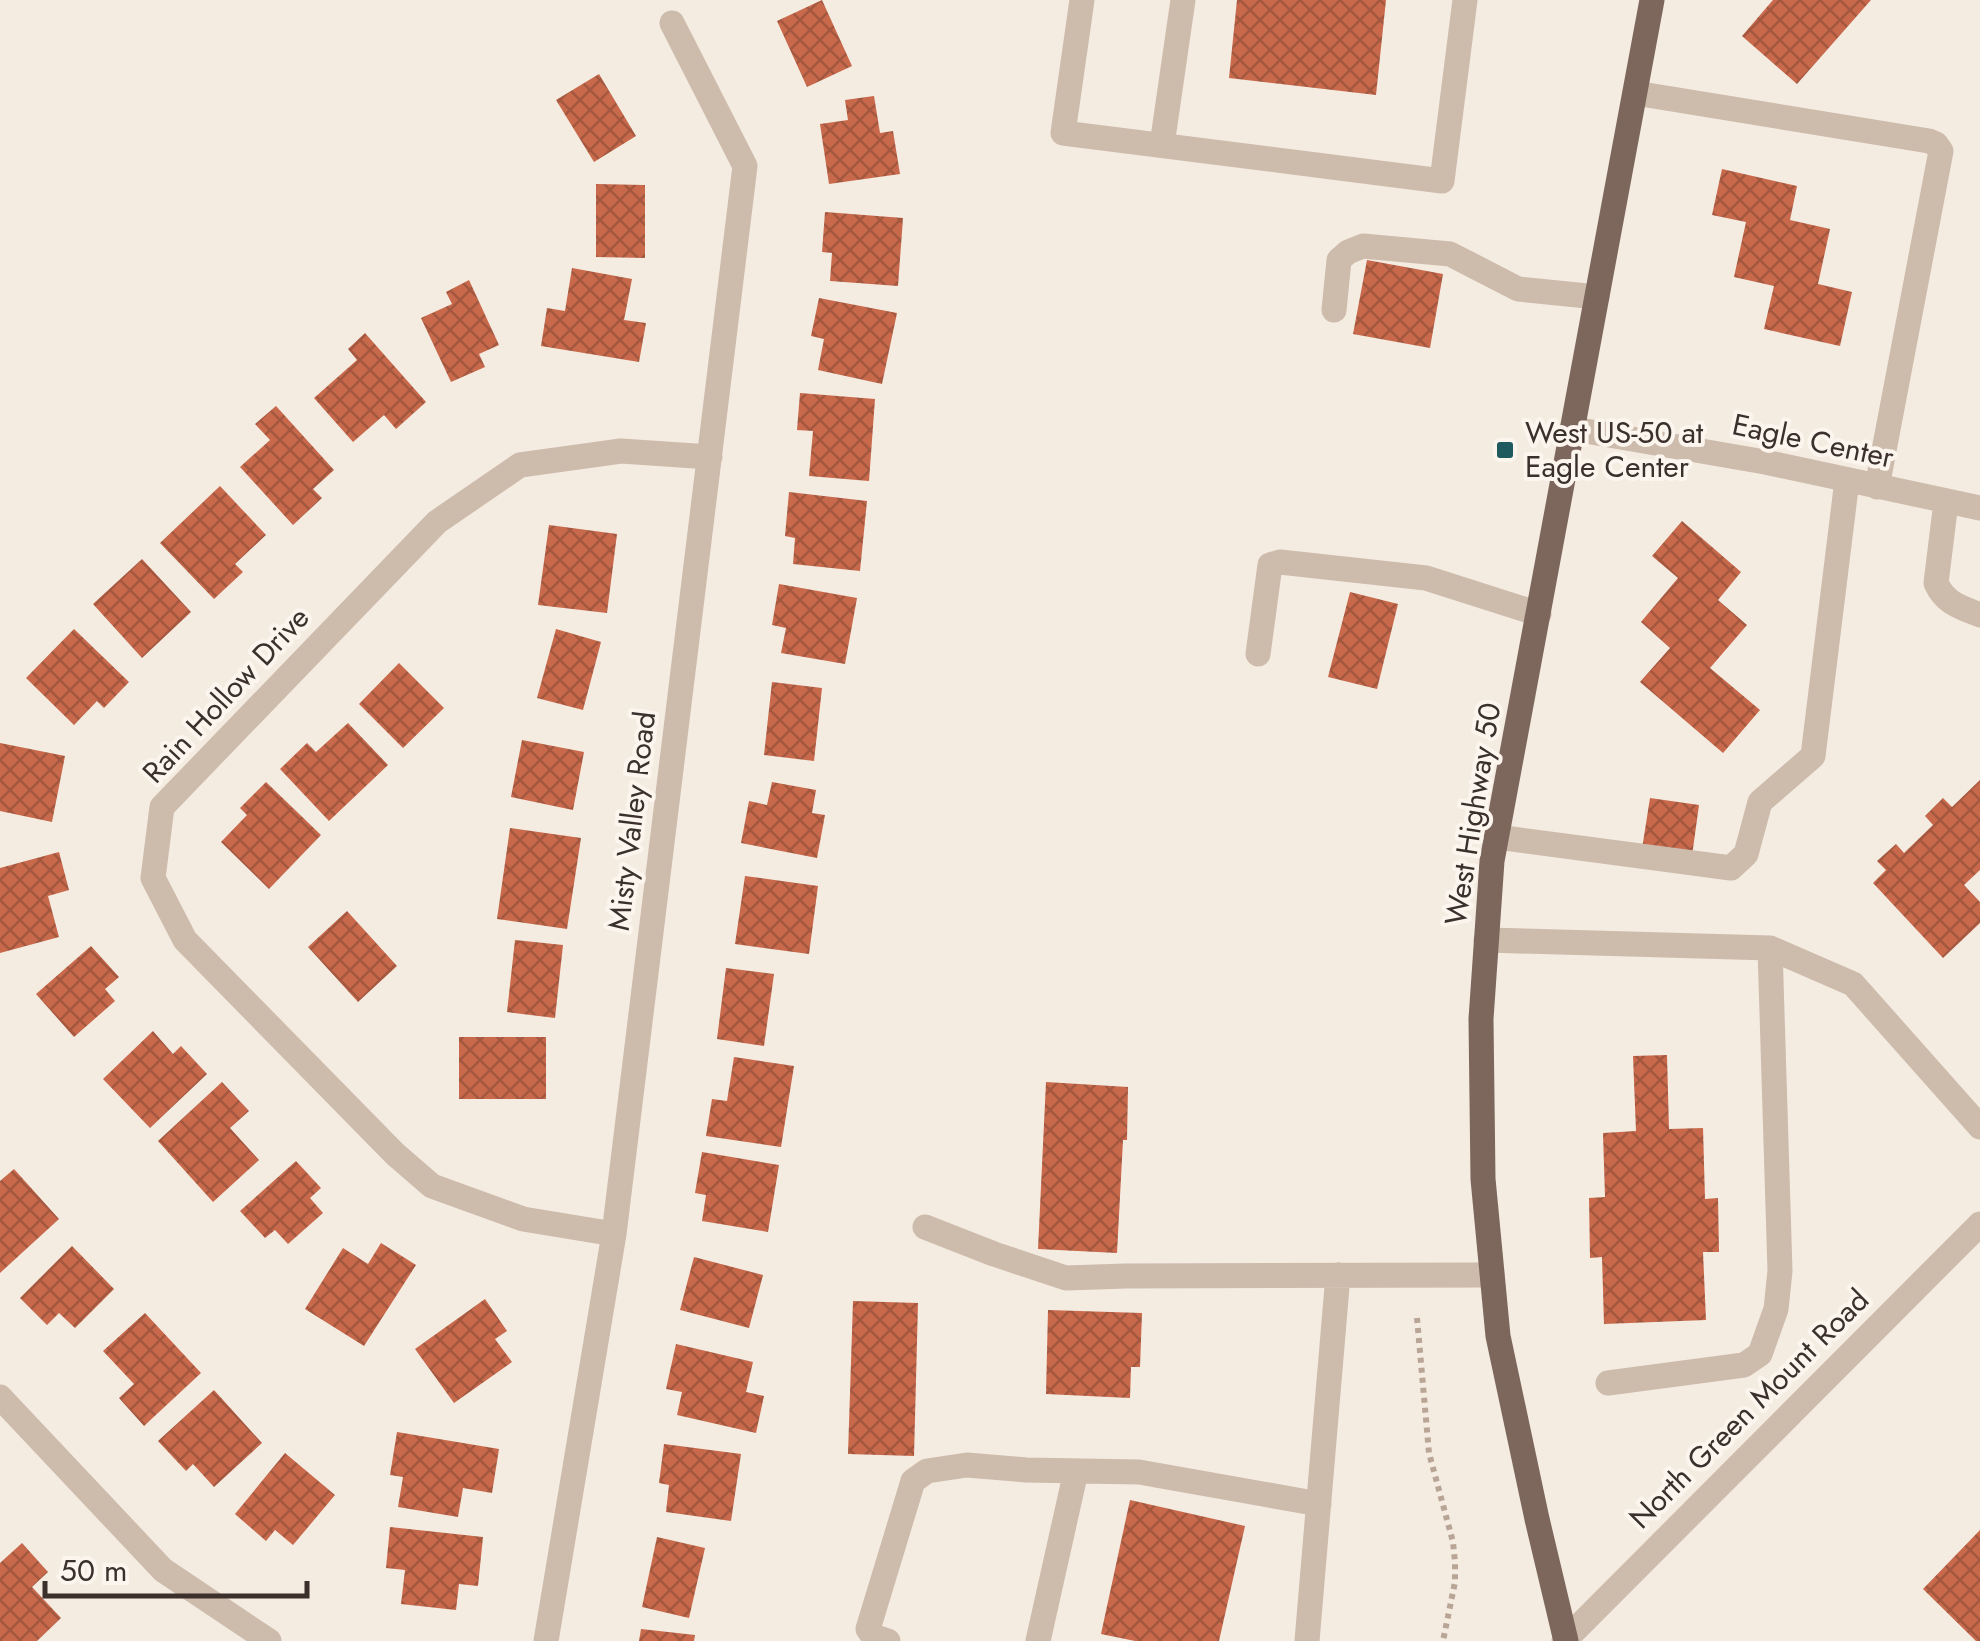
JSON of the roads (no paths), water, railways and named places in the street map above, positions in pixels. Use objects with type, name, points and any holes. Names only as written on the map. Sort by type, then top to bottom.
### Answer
[{"type":"main road","name":"West Highway 50","points":[[1566,1640],[1498,1336],[1482,1158],[1480,1019],[1492,861],[1652,0]]},
{"type":"street","points":[[1082,0],[1063,132],[1442,182],[1465,0]]},
{"type":"street","points":[[1162,146],[1183,0]]},
{"type":"street","name":"Misty Valley Road","points":[[546,1641],[614,1234],[745,166],[672,24]]},
{"type":"street","points":[[1635,93],[1930,142],[1941,152],[1877,487]]},
{"type":"street","points":[[1334,310],[1339,260],[1364,246],[1450,254],[1518,289],[1598,298]]},
{"type":"street","name":"Eagle Center","points":[[1574,429],[1765,462],[1980,508]]},
{"type":"street","name":"Rain Hollow Drive","points":[[614,1234],[523,1220],[432,1186],[395,1154],[185,940],[153,878],[162,807],[437,522],[520,465],[621,451],[710,457]]},
{"type":"street","points":[[1497,837],[1731,868],[1746,854],[1760,802],[1812,756],[1847,480]]},
{"type":"street","points":[[1946,502],[1936,583],[1941,594],[1953,604],[1980,614]]},
{"type":"street","points":[[1258,654],[1270,565],[1280,562],[1426,578],[1539,614]]},
{"type":"street","points":[[1486,940],[1770,948],[1852,984],[1980,1128]]},
{"type":"street","points":[[1608,1382],[1744,1365],[1760,1354],[1776,1309],[1780,1271],[1770,948]]},
{"type":"street","name":"North Green Mount Road","points":[[1566,1640],[1980,1224]]},
{"type":"street","points":[[925,1227],[1066,1278],[1492,1275]]},
{"type":"street","points":[[1307,1641],[1338,1275]]},
{"type":"street","points":[[0,1397],[163,1570],[269,1641]]},
{"type":"street","points":[[888,1641],[868,1629],[913,1481],[928,1472],[966,1465],[1139,1472],[1319,1504]]},
{"type":"street","points":[[1038,1641],[1076,1471]]},
{"type":"place","name":"West US-50 at Eagle Center","points":[[1505,450]]}]
